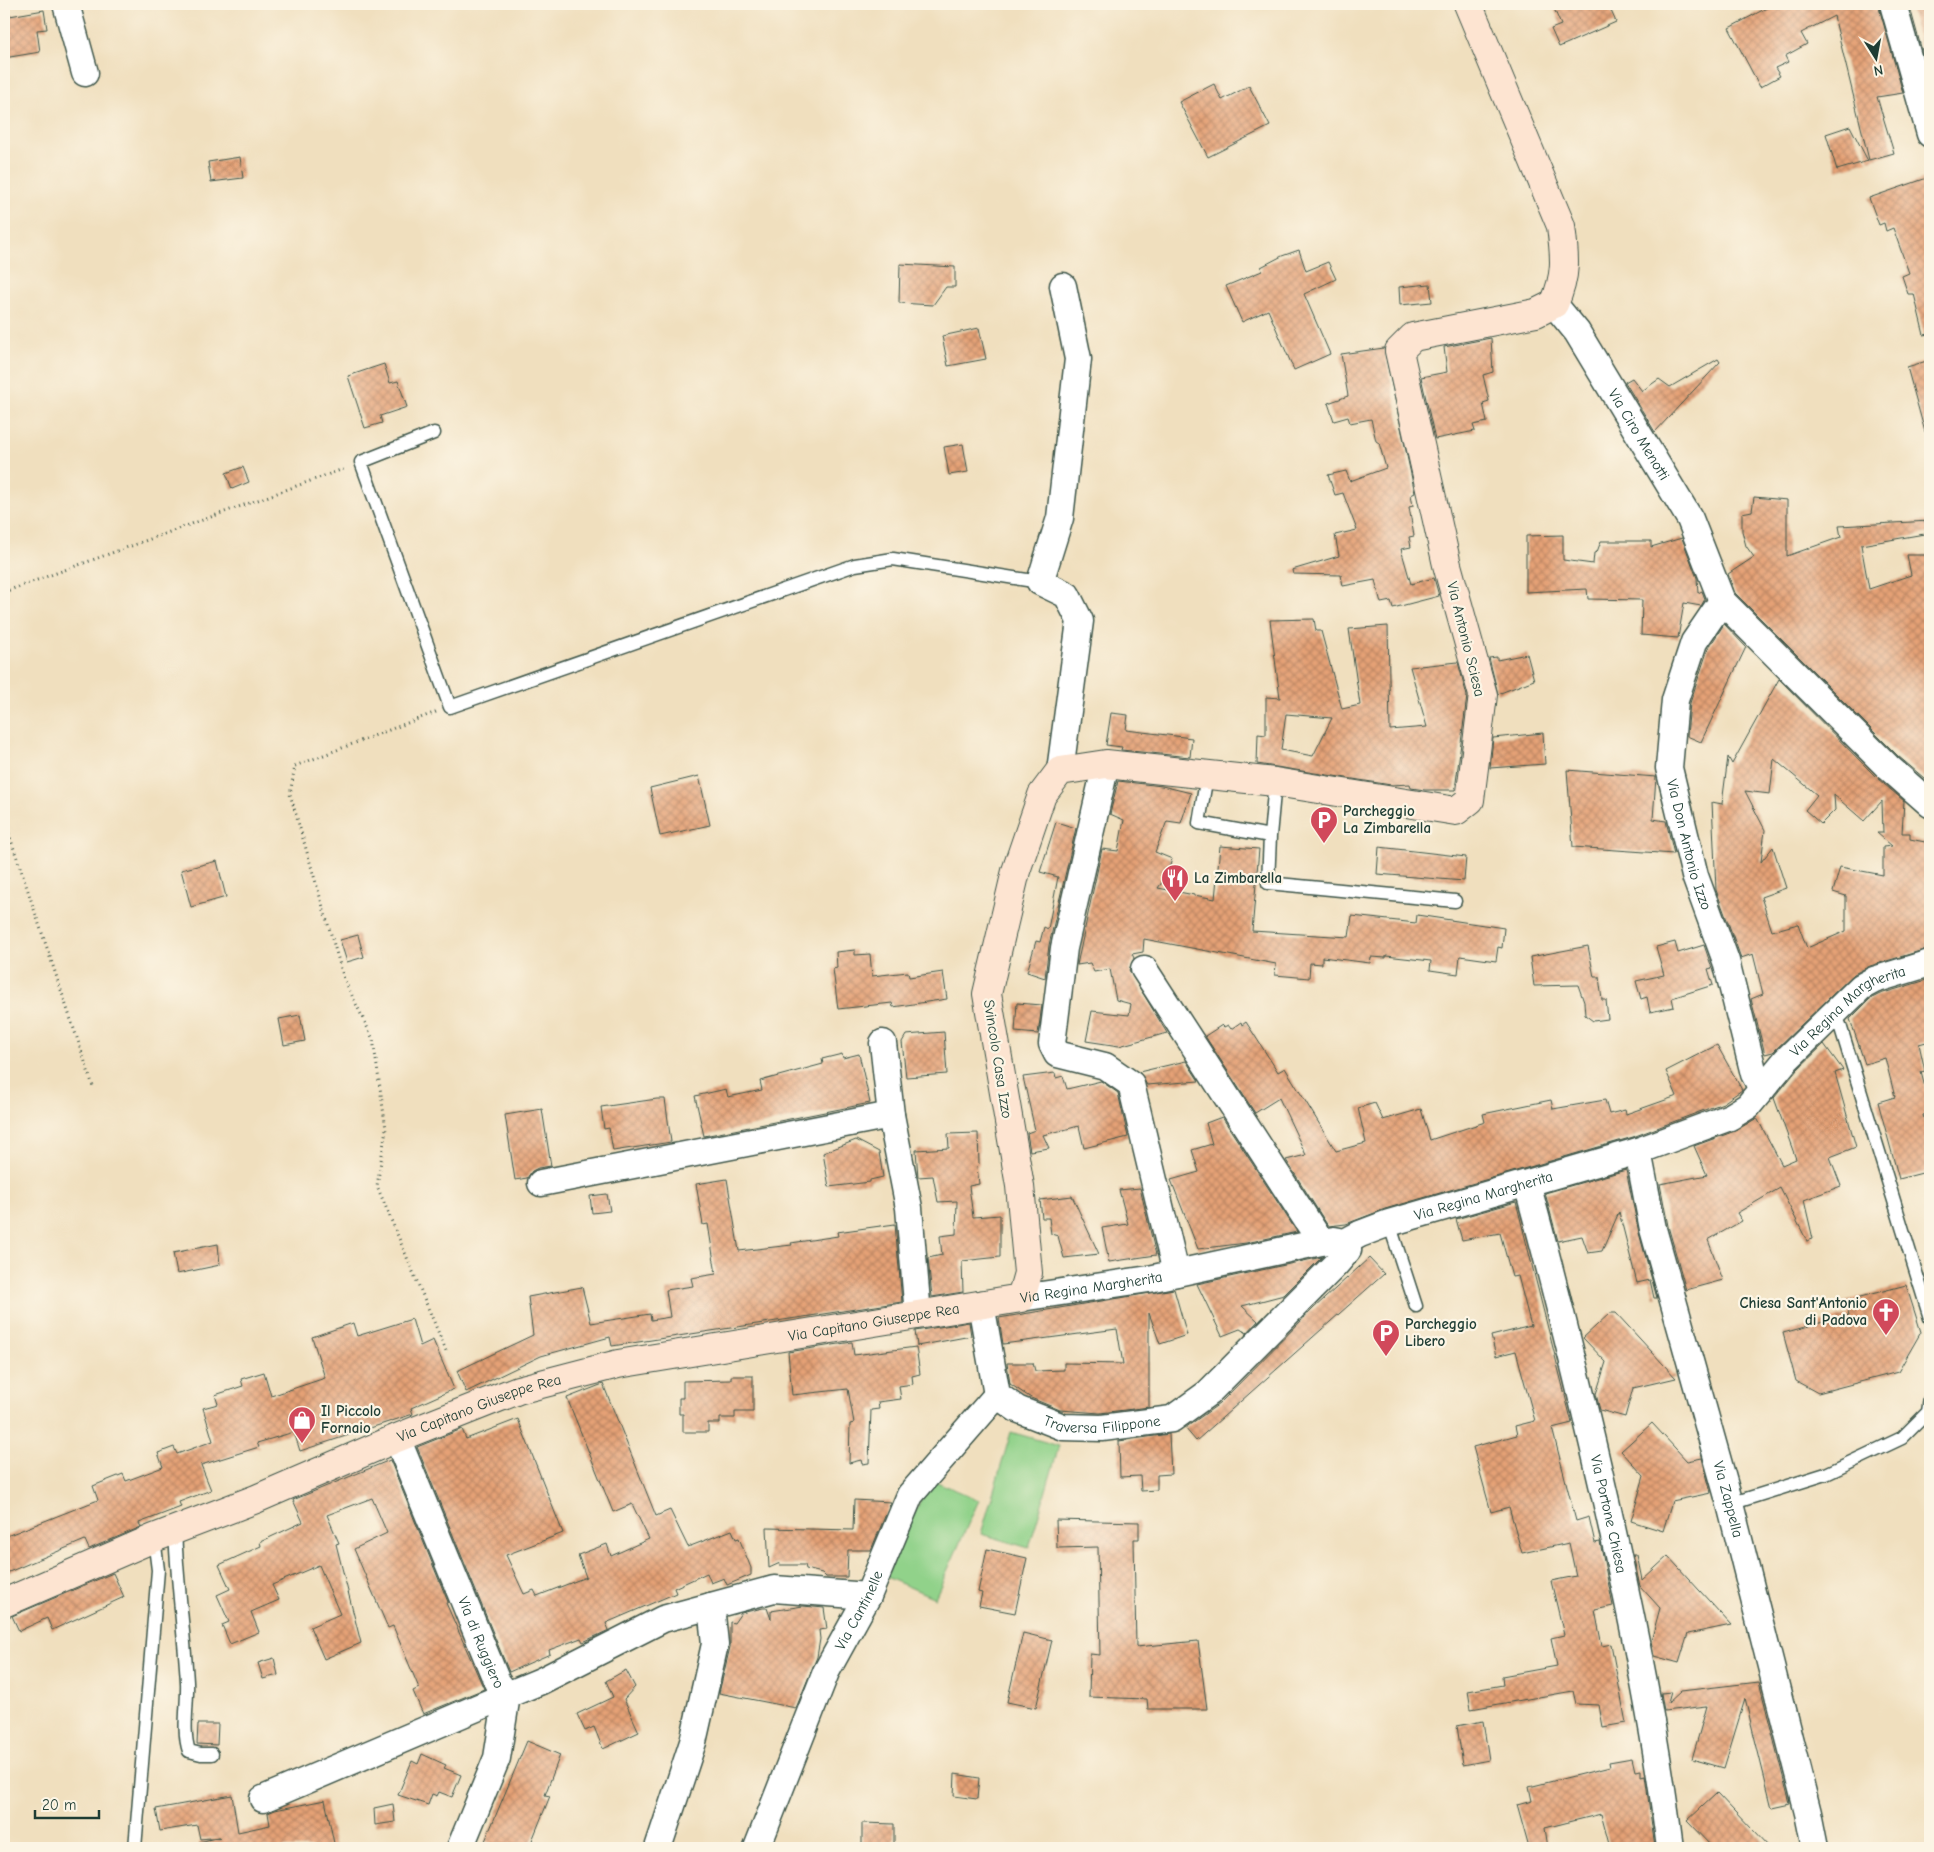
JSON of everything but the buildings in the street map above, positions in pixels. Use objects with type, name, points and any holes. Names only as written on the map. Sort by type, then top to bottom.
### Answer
[{"type":"street","points":[[66,4],[85,73]]},
{"type":"street","points":[[1468,4],[1561,226],[1566,262],[1562,285],[1554,304]]},
{"type":"street","points":[[1893,4],[1930,134]]},
{"type":"street","points":[[1060,771],[1080,620],[1066,595],[1040,582],[1060,518],[1078,359],[1063,286]]},
{"type":"street","name":"Via Ciro Menotti","points":[[1554,304],[1577,332],[1690,519],[1722,601],[1888,767],[1930,804]]},
{"type":"street","name":"Via Antonio Sciesa","points":[[1060,771],[1106,764],[1274,782],[1456,811],[1470,800],[1482,695],[1447,565],[1399,351],[1413,337],[1536,313],[1554,304]]},
{"type":"street","name":"Via Don Antonio Izzo","points":[[1722,601],[1694,642],[1675,700],[1669,768],[1694,876],[1726,961],[1754,1074],[1762,1089]]},
{"type":"street","points":[[1106,764],[1064,948],[1052,1044],[1057,1054],[1105,1066],[1130,1084],[1176,1273]]},
{"type":"street","name":"Svincolo Casa Izzo","points":[[1021,1298],[1028,1273],[1020,1186],[987,994],[1016,871],[1042,794],[1060,771]]},
{"type":"street","name":"Via Regina Margherita","points":[[981,1304],[1176,1273],[1333,1242],[1390,1223],[1638,1151],[1730,1117],[1748,1106],[1786,1060],[1832,1012],[1861,986],[1874,980],[1930,963]]},
{"type":"street","points":[[1144,969],[1333,1242]]},
{"type":"street","points":[[883,1043],[891,1116],[909,1208],[918,1314]]},
{"type":"street","points":[[541,1184],[891,1116]]},
{"type":"street","name":"Via Zappella","points":[[1638,1151],[1653,1229],[1730,1504],[1808,1813],[1814,1848]]},
{"type":"street","name":"Via Portone Chiesa","points":[[1527,1184],[1580,1386],[1626,1590],[1660,1768],[1670,1848]]},
{"type":"street","name":"Traversa Filippone","points":[[997,1395],[1017,1409],[1063,1427],[1102,1428],[1172,1419],[1208,1393],[1336,1264],[1348,1250],[1333,1242]]},
{"type":"street","points":[[981,1304],[997,1395]]},
{"type":"street","name":"Via Capitano Giuseppe Rea","points":[[4,1603],[165,1534],[256,1499],[397,1438],[518,1390],[618,1364],[981,1304]]},
{"type":"street","name":"Via Cantinelle","points":[[757,1848],[826,1672],[868,1596],[910,1495],[997,1395]]},
{"type":"street","name":"Via di Ruggiero","points":[[397,1438],[497,1682],[507,1695],[541,1681],[663,1619],[710,1606],[774,1589],[868,1596]]},
{"type":"street","points":[[658,1848],[693,1742],[715,1644],[710,1606]]},
{"type":"street","points":[[263,1799],[507,1695]]},
{"type":"street","points":[[460,1848],[497,1758],[507,1695]]},
{"type":"lane","points":[[434,433],[361,462],[450,707],[855,565],[893,559],[1040,582]]},
{"type":"lane","points":[[1207,775],[1199,822],[1270,836]]},
{"type":"lane","points":[[1274,782],[1268,883],[1455,901]]},
{"type":"lane","points":[[1832,1012],[1840,1025],[1930,1318]]},
{"type":"lane","points":[[1390,1223],[1416,1306]]},
{"type":"lane","points":[[1730,1504],[1826,1474],[1902,1438],[1928,1412],[1930,1398]]},
{"type":"lane","points":[[165,1534],[177,1573],[186,1655],[188,1700],[186,1743],[189,1750],[201,1754],[212,1754]]},
{"type":"lane","points":[[135,1848],[158,1570],[165,1534]]},
{"type":"path","points":[[4,592],[361,462]]},
{"type":"path","points":[[447,1353],[377,1186],[386,1129],[373,1039],[344,979],[290,794],[294,766],[450,707]]},
{"type":"path","points":[[4,819],[93,1086]]},
{"type":"green space","points":[[1011,1432],[1059,1446],[1029,1548],[981,1534]]},
{"type":"green space","points":[[930,1479],[979,1500],[935,1598],[886,1577]]},
{"type":"place","name":"Parcheggio La Zimbarella","points":[[1324,844]]},
{"type":"place","name":"La Zimbarella","points":[[1175,902]]},
{"type":"place","name":"Chiesa Sant'Antonio di Padova","points":[[1886,1336]]},
{"type":"place","name":"Parcheggio Libero","points":[[1386,1357]]},
{"type":"place","name":"Il Piccolo Fornaio","points":[[302,1444]]}]
